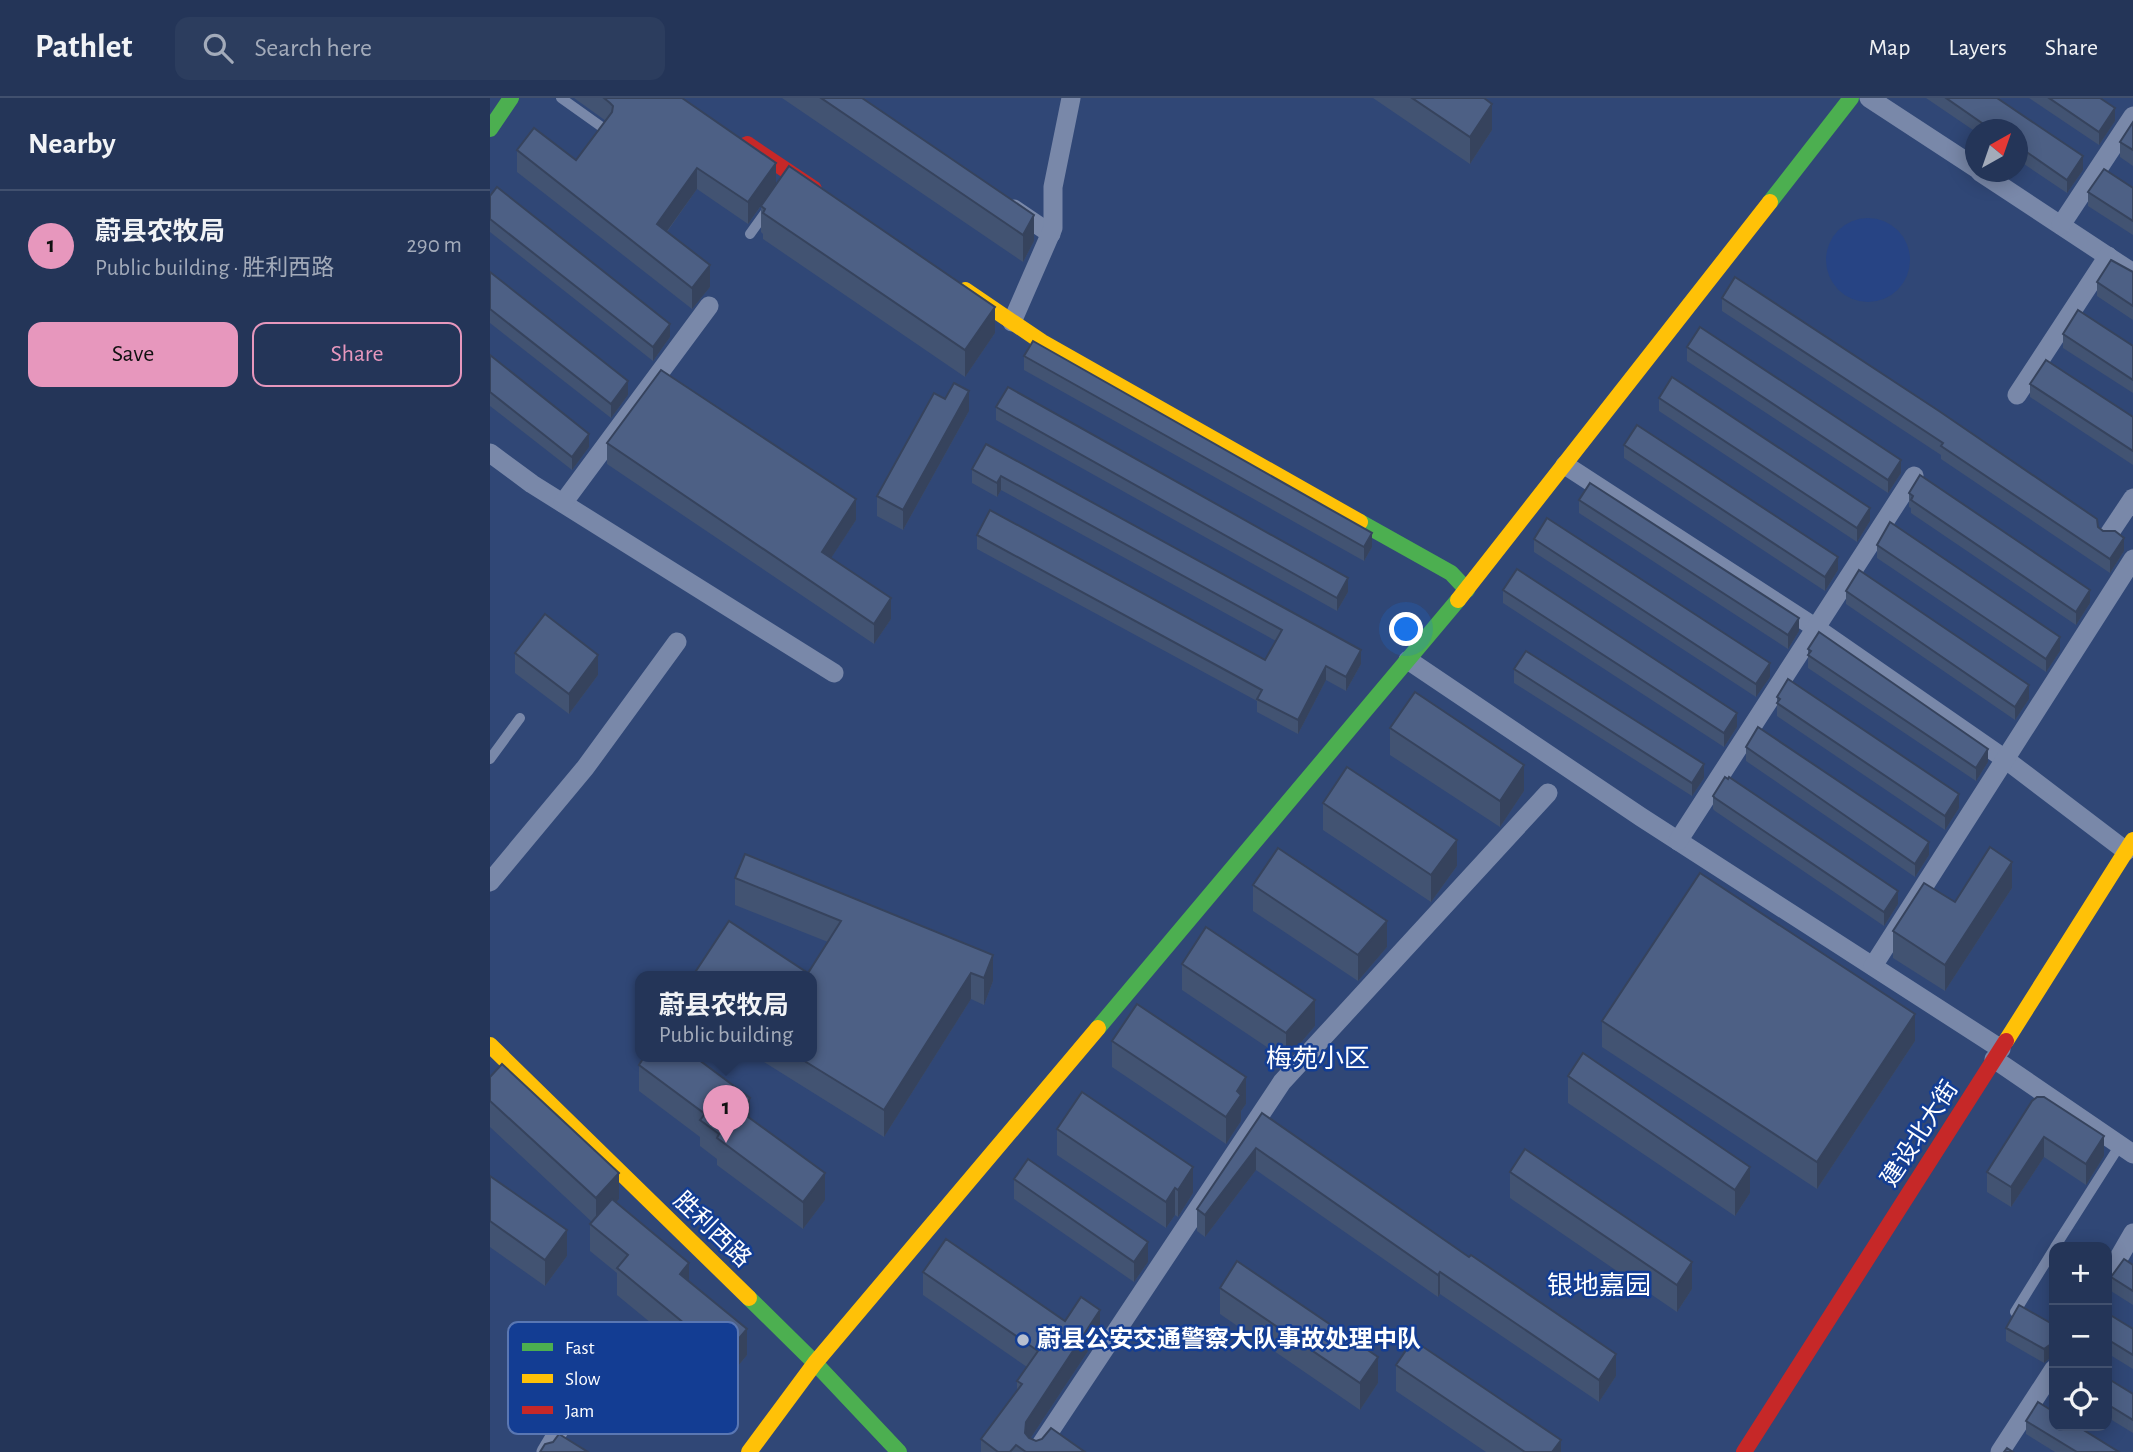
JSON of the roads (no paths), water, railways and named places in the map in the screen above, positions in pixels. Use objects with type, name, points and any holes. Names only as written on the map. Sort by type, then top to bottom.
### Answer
[{"type":"street","points":[[490,129],[511,98]]},
{"type":"street","points":[[1012,322],[1054,228],[1053,187],[1071,98]]},
{"type":"street","points":[[749,1452],[815,1363],[1467,590],[1851,98]]},
{"type":"street","points":[[1869,98],[1965,162]]},
{"type":"street","points":[[2061,225],[2133,116]]},
{"type":"street","points":[[736,136],[789,179],[827,198]]},
{"type":"street","points":[[1995,182],[2133,273]]},
{"type":"street","points":[[996,196],[1051,234]]},
{"type":"street","points":[[2017,395],[2108,256]]},
{"type":"street","points":[[954,283],[1042,342],[1451,573],[1467,590]]},
{"type":"street","points":[[563,503],[709,306]]},
{"type":"street","points":[[490,453],[563,503],[834,673]]},
{"type":"street","points":[[1565,465],[1816,628],[2130,845]]},
{"type":"street","points":[[1678,841],[1914,475]]},
{"type":"street","points":[[2109,534],[2133,498]]},
{"type":"street","points":[[1873,966],[2133,559]]},
{"type":"street","points":[[490,882],[585,768],[677,642]]},
{"type":"street","points":[[1408,660],[1678,841],[1873,966],[2127,1149]]},
{"type":"street","points":[[1036,1452],[1282,1082],[1493,856],[1548,793]]},
{"type":"street","name":"建设北大街","points":[[1744,1452],[2130,845]]},
{"type":"street","name":"胜利西路","points":[[490,1045],[815,1363],[899,1452]]},
{"type":"street","points":[[2112,1269],[2133,1233]]},
{"type":"street","points":[[2000,1452],[2049,1377]]},
{"type":"street","points":[[546,1452],[557,1434]]},
{"type":"lane","points":[[561,98],[606,130],[593,148]]},
{"type":"lane","points":[[750,234],[771,204]]},
{"type":"lane","points":[[490,759],[520,718]]},
{"type":"lane","points":[[2059,1242],[2127,1149]]},
{"type":"lane","points":[[2015,1312],[2049,1258]]},
{"type":"water","points":[[1860,218],[1876,218],[1892,225],[1903,236],[1910,252],[1907,276],[1898,290],[1876,302],[1860,302],[1844,295],[1833,284],[1826,268],[1826,252],[1833,236],[1844,225]]},
{"type":"place","name":"蔚县农牧局","points":[[726,1143]]},
{"type":"place","name":"蔚县公安交通警察大队事故处理中队","points":[[1023,1340]]},
{"type":"district","name":"梅苑小区","points":[[1318,1059]]},
{"type":"district","name":"银地嘉园","points":[[1599,1286]]}]
